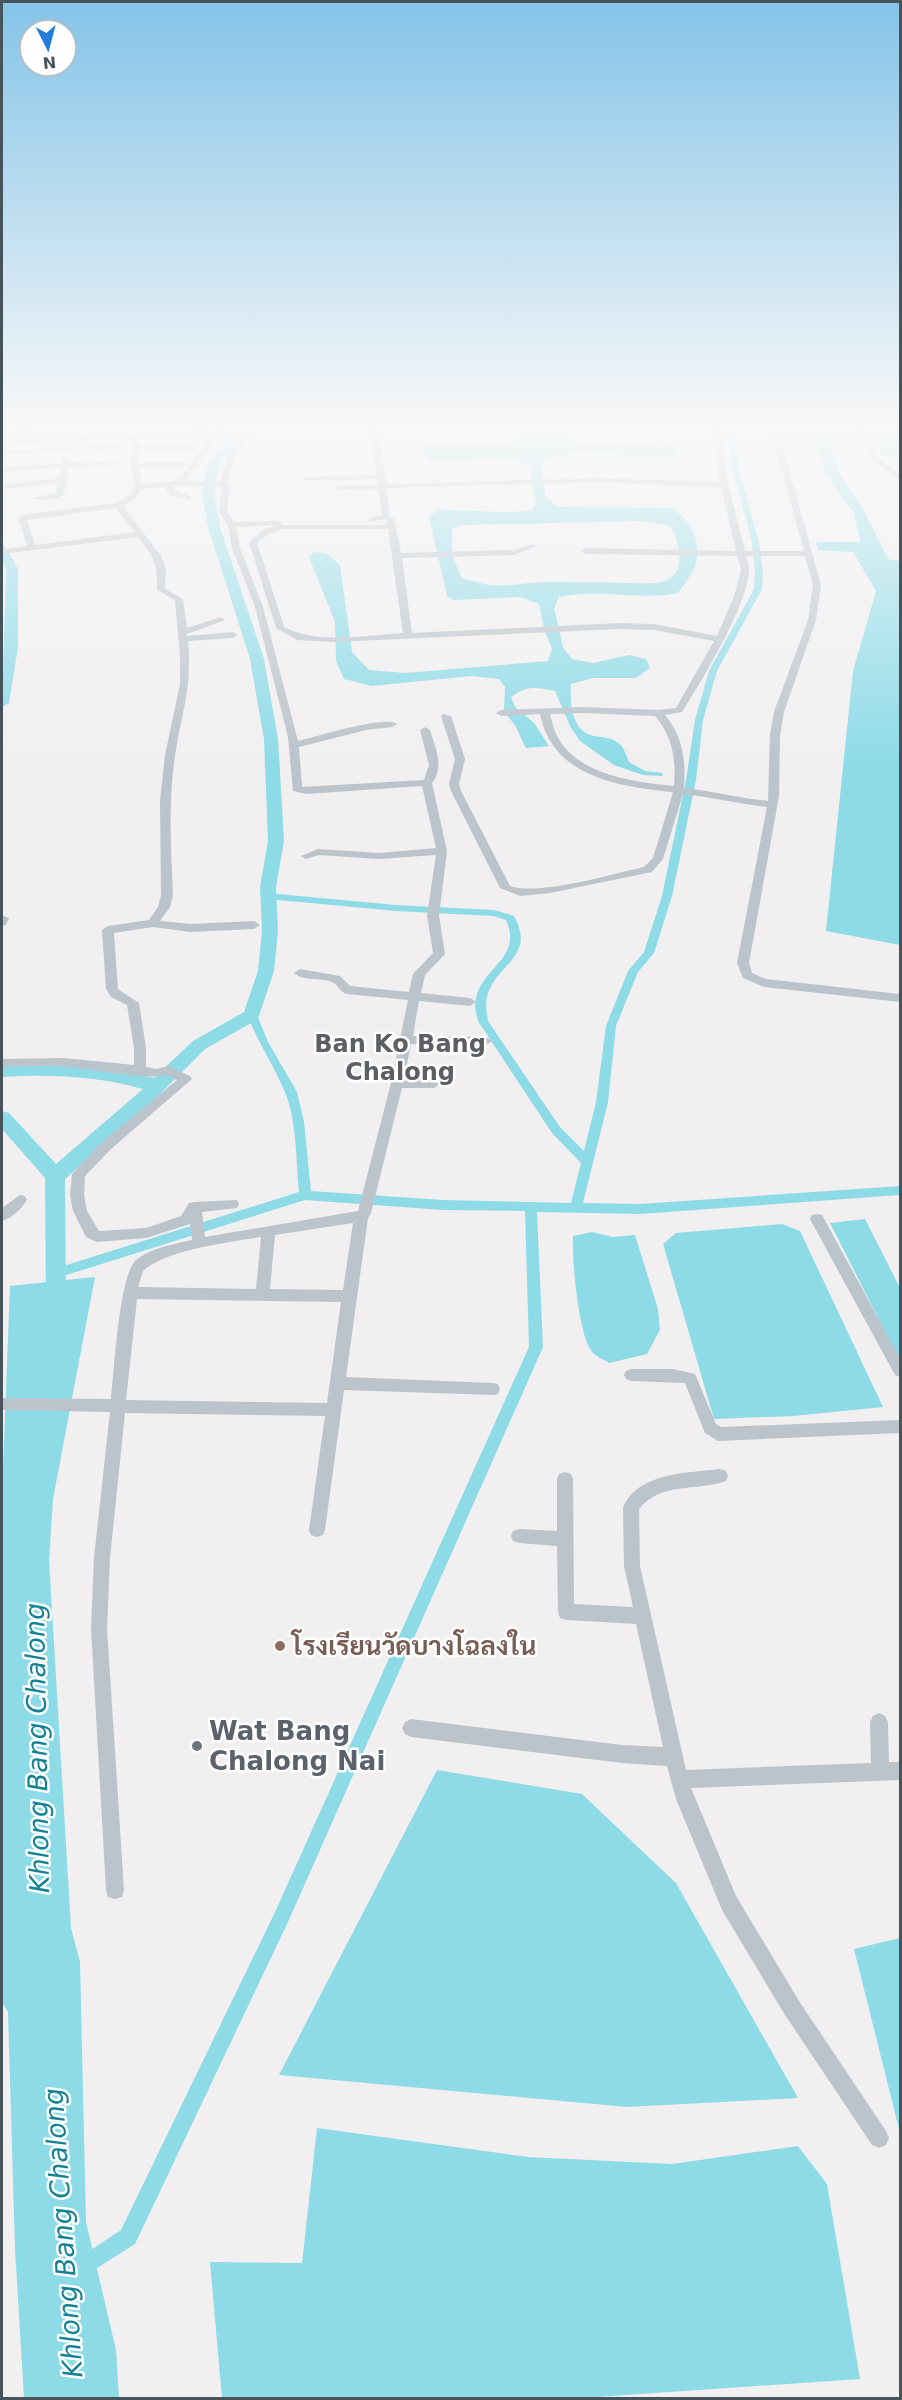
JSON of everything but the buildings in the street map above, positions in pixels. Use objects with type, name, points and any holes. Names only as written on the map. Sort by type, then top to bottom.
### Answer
[{"type":"street","points":[[27,537],[29,548]]},
{"type":"street","points":[[2,552],[117,537]]},
{"type":"street","points":[[143,537],[162,568],[161,590],[179,599],[185,684],[170,755],[165,801],[167,895],[164,907],[153,923]]},
{"type":"street","points":[[234,537],[236,548],[259,607],[294,745],[295,787],[298,790],[427,783],[431,780],[433,770],[425,730]]},
{"type":"street","points":[[260,537],[253,543],[280,628],[297,637],[334,639],[560,628],[654,627],[720,639]]},
{"type":"street","points":[[392,537],[408,636]]},
{"type":"street","points":[[501,713],[583,710],[658,713],[681,709],[720,639],[743,582],[742,553],[738,537]]},
{"type":"street","points":[[803,537],[816,578],[813,616],[779,712],[775,735],[773,800],[743,963],[747,975],[772,984],[900,998]]},
{"type":"street","points":[[397,556],[520,552],[533,546]]},
{"type":"street","points":[[586,551],[807,554]]},
{"type":"street","points":[[183,635],[221,620]]},
{"type":"street","points":[[183,635],[233,635]]},
{"type":"street","points":[[544,712],[554,739],[570,757],[619,782],[722,795],[732,800],[773,800]]},
{"type":"street","points":[[446,716],[460,759],[454,784],[456,791],[506,888],[513,892],[550,890],[648,870],[658,859],[682,790],[676,736],[658,713]]},
{"type":"street","points":[[294,745],[366,727],[392,724]]},
{"type":"street","points":[[316,1530],[362,1215],[397,1083],[419,974],[439,954],[433,916],[442,851],[427,783]]},
{"type":"street","points":[[306,855],[318,852],[406,855],[442,851]]},
{"type":"street","points":[[140,1070],[140,1048],[133,1004],[115,994],[112,989],[108,930],[153,923],[170,928],[254,925]]},
{"type":"street","points":[[300,973],[336,979],[348,990],[470,1002]]},
{"type":"street","points":[[405,1040],[486,1041]]},
{"type":"street","points":[[2,1063],[64,1062],[140,1070],[156,1074],[168,1070],[186,1079],[105,1146],[80,1174],[77,1195],[80,1211],[91,1233],[97,1237],[146,1233],[186,1220],[195,1209],[232,1204]]},
{"type":"street","points":[[397,1083],[434,1084]]},
{"type":"street","points":[[2,1216],[20,1200]]},
{"type":"street","points":[[195,1209],[199,1244]]},
{"type":"street","points":[[115,1890],[99,1628],[102,1558],[130,1293],[138,1266],[151,1257],[199,1244],[362,1215]]},
{"type":"street","points":[[817,1219],[900,1371]]},
{"type":"street","points":[[263,1293],[268,1231]]},
{"type":"street","points":[[130,1293],[263,1293],[349,1296]]},
{"type":"street","points":[[631,1375],[672,1375],[690,1378],[710,1428],[718,1434],[900,1427]]},
{"type":"street","points":[[336,1383],[493,1389]]},
{"type":"street","points":[[2,1404],[334,1410]]},
{"type":"street","points":[[720,1476],[661,1484],[644,1492],[631,1507],[632,1566],[679,1779],[717,1879],[729,1903],[792,2008],[879,2138]]},
{"type":"street","points":[[565,1479],[566,1612],[643,1616]]},
{"type":"street","points":[[519,1536],[565,1539]]},
{"type":"street","points":[[879,1722],[881,1751],[879,1772]]},
{"type":"street","points":[[411,1728],[622,1754],[674,1757]]},
{"type":"street","points":[[679,1779],[900,1771]]},
{"type":"water","points":[[434,537],[452,537],[452,555],[462,578],[489,585],[508,585],[540,582],[656,583],[665,581],[678,569],[679,554],[676,537],[695,537],[697,560],[694,569],[678,593],[649,596],[574,595],[559,597],[554,608],[563,647],[572,659],[593,663],[629,655],[646,659],[650,668],[636,678],[593,678],[571,684],[572,708],[576,723],[586,733],[615,741],[623,748],[629,762],[645,771],[662,773],[663,776],[643,775],[614,765],[580,741],[570,726],[555,691],[532,688],[522,690],[511,697],[515,707],[534,723],[549,746],[526,748],[516,727],[504,711],[505,687],[499,679],[471,676],[372,686],[344,679],[336,661],[335,622],[309,557],[314,552],[328,554],[340,565],[352,652],[369,670],[405,673],[548,661],[552,649],[544,629],[539,604],[520,597],[453,600],[447,596]]},
{"type":"water","points":[[860,537],[877,537],[888,559],[900,561],[900,945],[826,931],[853,671],[876,591],[853,552],[818,550],[816,542],[861,542]]},
{"type":"water","points":[[865,1219],[900,1288],[900,1361],[830,1223]]},
{"type":"water","points":[[782,1224],[800,1231],[883,1407],[793,1416],[714,1419],[663,1244],[676,1233]]},
{"type":"water","points":[[592,1232],[613,1237],[635,1235],[658,1309],[660,1330],[647,1354],[609,1363],[593,1353],[588,1344],[583,1331],[577,1297],[573,1236]]},
{"type":"water","points":[[95,1277],[53,1499],[49,1560],[71,1928],[80,1962],[86,2222],[116,2350],[119,2398],[24,2398],[15,2249],[8,2012],[2,2002],[2,1495],[10,1286]]},
{"type":"water","points":[[437,1770],[582,1794],[676,1883],[798,2098],[627,2107],[279,2075]]},
{"type":"water","points":[[900,1938],[900,2133],[854,1949]]},
{"type":"water","points":[[317,2128],[528,2157],[672,2164],[798,2146],[827,2184],[860,2379],[582,2398],[222,2398],[210,2262],[302,2263]]},
{"type":"waterway","points":[[157,1086],[199,1045],[252,1015],[266,971],[270,931],[268,887],[276,841],[271,739],[257,659],[217,537]]},
{"type":"waterway","points":[[576,1208],[602,1102],[611,1026],[633,971],[649,953],[667,896],[691,780],[699,720],[713,671],[758,589],[758,558],[754,537]]},
{"type":"waterway","name":"Khlong Bang Chalong","points":[[2,550],[12,569],[11,647],[2,703]]},
{"type":"waterway","points":[[268,896],[396,908],[494,913],[510,918],[515,930],[514,949],[483,993],[481,1003],[483,1021],[556,1130],[587,1161]]},
{"type":"waterway","points":[[252,1015],[263,1042],[291,1092],[298,1122],[305,1195]]},
{"type":"waterway","points":[[2,1071],[41,1069],[81,1071],[157,1086]]},
{"type":"waterway","points":[[55,1176],[157,1086]]},
{"type":"waterway","name":"Khlong Bang Chalong","points":[[2,1118],[55,1176]]},
{"type":"waterway","name":"Khlong Bang Chalong","points":[[55,1176],[56,1306]]},
{"type":"waterway","points":[[576,1208],[640,1209],[900,1191]]},
{"type":"waterway","points":[[57,1273],[305,1195]]},
{"type":"waterway","points":[[305,1195],[443,1205],[576,1208]]},
{"type":"waterway","points":[[83,2267],[128,2237],[282,1916],[536,1347],[531,1207]]},
{"type":"place","name":"โรงเรียนวัดบางโฉลงใน","points":[[280,1646]]},
{"type":"place","name":"Wat Bang Chalong Nai","points":[[197,1746]]},
{"type":"district","name":"Ban Ko Bang Chalong","points":[[400,1058]]}]
